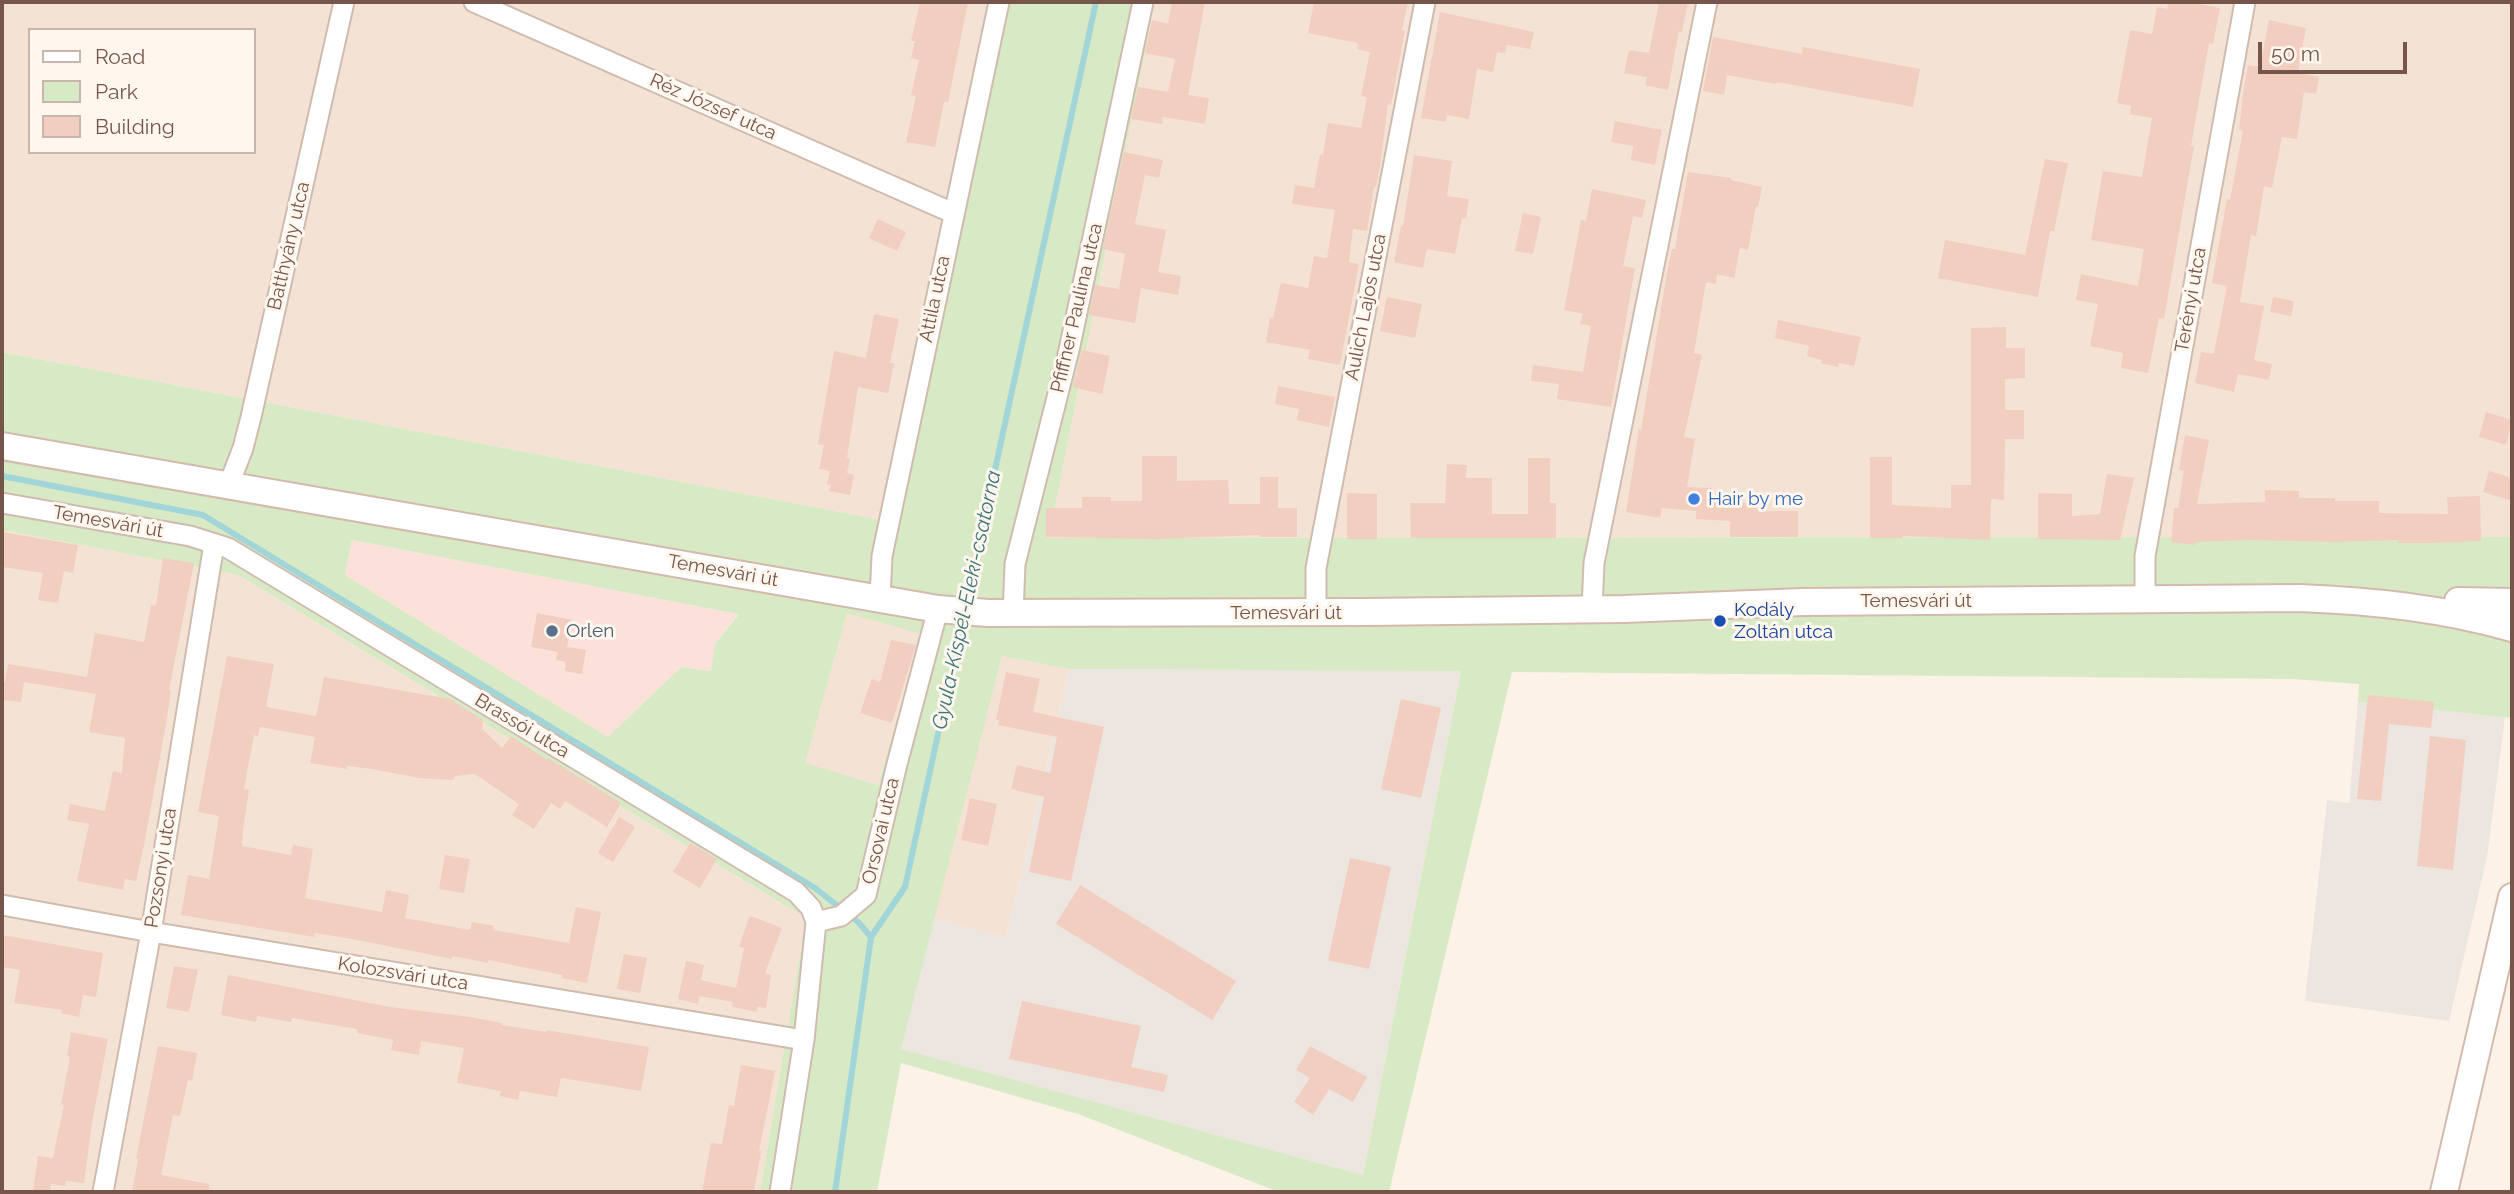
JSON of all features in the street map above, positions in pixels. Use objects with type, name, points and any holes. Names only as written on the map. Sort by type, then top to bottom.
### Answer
[{"type":"street","name":"Batthyány utca","points":[[228,487],[243,448],[251,416],[344,2]]},
{"type":"street","name":"Réz József utca","points":[[474,2],[953,213]]},
{"type":"street","name":"Attila utca","points":[[880,598],[882,556],[999,2]]},
{"type":"street","name":"Pfiffner Paulina utca","points":[[1001,614],[1069,350],[1143,2]]},
{"type":"street","name":"Aulich Lajos utca","points":[[1316,613],[1316,568],[1425,2]]},
{"type":"street","points":[[1592,609],[1594,563],[1707,2]]},
{"type":"street","name":"Terényi utca","points":[[2144,600],[2145,556],[2245,2]]},
{"type":"street","name":"Temesvári út","points":[[2,446],[943,609],[1001,614],[1316,613],[1592,609],[1803,602],[2300,598],[2356,600],[2437,610],[2512,628]]},
{"type":"street","name":"Temesvári út","points":[[2,503],[190,536],[214,544]]},
{"type":"street","name":"Brassói utca","points":[[214,544],[240,555],[796,892],[811,908],[816,922]]},
{"type":"street","name":"Pozsonyi utca","points":[[103,1192],[151,932],[214,544]]},
{"type":"street","name":"Temesvári út","points":[[2356,600],[2391,596],[2512,602]]},
{"type":"street","name":"Orsovai utca","points":[[816,922],[846,912],[866,895],[897,764],[943,609]]},
{"type":"street","points":[[2444,1192],[2512,897]]},
{"type":"street","name":"Kolozsvári utca","points":[[2,905],[804,1040]]},
{"type":"street","points":[[780,1192],[804,1040],[816,922]]},
{"type":"shaded area","points":[[2,2],[989,2],[882,520],[2,352]]},
{"type":"shaded area","points":[[1155,2],[2512,2],[2512,537],[1049,538]]},
{"type":"shaded area","points":[[2,530],[238,575],[806,918],[760,1192],[2,1192]]},
{"type":"shaded area","points":[[352,540],[738,614],[715,644],[712,671],[681,667],[608,737],[345,575]]},
{"type":"shaded area","points":[[847,612],[921,633],[878,785],[804,764]]},
{"type":"shaded area","points":[[1002,656],[1069,669],[1006,938],[933,918]]},
{"type":"shaded area","points":[[1069,669],[1461,670],[1363,1175],[900,1049],[933,918],[1006,938]]},
{"type":"shaded area","points":[[2358,702],[2505,717],[2487,857],[2449,1021],[2305,1001],[2327,800],[2349,803]]},
{"type":"green space","points":[[989,2],[1155,2],[1049,538],[2512,537],[2512,718],[2358,702],[2359,684],[2293,679],[1512,672],[1389,1192],[1279,1192],[1078,1114],[901,1063],[877,1192],[760,1192],[806,918],[238,575],[2,530],[2,352],[882,520]],"holes":[[[352,540],[738,614],[738,615],[715,644],[711,671],[681,667],[608,737],[345,575]],[[847,613],[921,634],[878,785],[805,763]],[[1002,656],[1069,669],[1461,671],[1363,1175],[901,1049]]]},
{"type":"building","points":[[920,2],[968,2],[948,102],[944,102],[935,147],[906,142],[916,96],[911,95],[919,60],[911,58],[915,41],[911,41]]},
{"type":"building","points":[[1172,2],[1205,2],[1188,95],[1209,98],[1205,124],[1163,117],[1162,124],[1131,119],[1138,87],[1168,92],[1175,59],[1145,53],[1152,20],[1168,24]]},
{"type":"building","points":[[1314,2],[1408,2],[1402,30],[1405,31],[1391,105],[1388,104],[1380,166],[1367,231],[1353,229],[1349,262],[1359,264],[1340,365],[1308,359],[1310,350],[1266,342],[1270,317],[1273,318],[1281,283],[1308,288],[1314,256],[1327,258],[1335,210],[1292,204],[1295,185],[1314,188],[1328,123],[1361,128],[1367,97],[1361,96],[1370,52],[1357,49],[1358,43],[1308,33]]},
{"type":"building","points":[[1659,2],[1688,2],[1682,32],[1679,31],[1668,90],[1645,85],[1647,77],[1624,73],[1629,50],[1649,53]]},
{"type":"building","points":[[2169,2],[2188,2],[2220,8],[2213,44],[2209,43],[2164,319],[2159,318],[2148,373],[2121,368],[2123,353],[2090,346],[2098,304],[2076,300],[2081,274],[2138,286],[2144,249],[2091,240],[2103,171],[2142,177],[2152,118],[2130,114],[2131,106],[2117,103],[2130,30],[2152,34],[2157,7],[2167,9]]},
{"type":"building","points":[[1440,12],[1534,32],[1530,49],[1507,45],[1505,53],[1497,52],[1493,72],[1477,69],[1469,119],[1447,115],[1446,122],[1421,118]]},
{"type":"building","points":[[2269,20],[2306,28],[2298,73],[2319,77],[2316,94],[2304,92],[2297,139],[2282,137],[2272,188],[2264,186],[2256,236],[2251,235],[2240,302],[2264,306],[2254,360],[2272,364],[2269,380],[2238,374],[2234,392],[2195,383],[2201,352],[2214,354],[2227,286],[2212,283],[2243,131],[2239,130],[2243,94],[2248,65],[2260,67]]},
{"type":"building","points":[[1713,37],[1802,54],[1803,47],[1920,69],[1913,107],[1727,75],[1724,95],[1703,91]]},
{"type":"building","points":[[1615,121],[1662,130],[1655,165],[1631,160],[1633,146],[1611,142]]},
{"type":"building","points":[[1124,152],[1163,160],[1159,178],[1145,175],[1135,224],[1166,230],[1158,272],[1181,276],[1178,295],[1141,288],[1135,323],[1089,315],[1095,285],[1119,289],[1125,254],[1103,249]]},
{"type":"building","points":[[1414,155],[1452,161],[1447,196],[1469,199],[1455,254],[1427,249],[1423,268],[1394,262],[1403,226]]},
{"type":"building","points":[[2045,159],[2068,163],[2054,231],[2050,231],[2038,297],[1938,278],[1945,240],[2025,255]]},
{"type":"building","points":[[1688,172],[1731,178],[1762,187],[1748,250],[1740,248],[1734,278],[1717,274],[1716,284],[1706,282],[1694,353],[1702,355],[1684,437],[1695,439],[1687,487],[1712,488],[1711,502],[1757,503],[1757,511],[1798,511],[1798,537],[1730,537],[1730,521],[1696,519],[1696,511],[1662,508],[1660,518],[1626,512],[1667,273],[1672,249],[1675,249]]},
{"type":"building","points":[[1592,189],[1646,200],[1642,218],[1633,216],[1623,266],[1635,268],[1611,407],[1557,399],[1559,384],[1531,381],[1533,365],[1583,372],[1591,326],[1580,324],[1583,314],[1564,310],[1581,220],[1586,221]]},
{"type":"building","points":[[1523,213],[1541,217],[1533,254],[1515,251]]},
{"type":"building","points":[[878,219],[906,232],[897,251],[869,238]]},
{"type":"building","points":[[1387,297],[1422,304],[1415,338],[1380,331]]},
{"type":"building","points":[[2273,297],[2294,301],[2291,316],[2270,312]]},
{"type":"building","points":[[874,314],[899,319],[890,363],[894,363],[888,393],[858,387],[847,458],[850,459],[847,473],[854,475],[850,495],[829,491],[831,485],[827,484],[830,471],[819,469],[824,445],[818,444],[834,351],[866,358]]},
{"type":"building","points":[[1778,320],[1861,337],[1854,366],[1839,363],[1838,367],[1821,363],[1822,360],[1807,356],[1809,346],[1775,338]]},
{"type":"building","points":[[2006,327],[2006,348],[2025,348],[2025,378],[2005,379],[2005,410],[2024,410],[2024,439],[2005,439],[2004,500],[1991,499],[1990,540],[1903,536],[1870,538],[1870,457],[1892,457],[1892,505],[1951,508],[1951,485],[1971,485],[1971,328]]},
{"type":"building","points":[[1082,350],[1110,356],[1102,394],[1073,387]]},
{"type":"building","points":[[1278,386],[1335,397],[1329,427],[1297,420],[1299,409],[1275,404]]},
{"type":"building","points":[[2486,412],[2512,420],[2506,445],[2479,437]]},
{"type":"building","points":[[2185,435],[2209,440],[2197,504],[2265,502],[2265,490],[2299,491],[2299,498],[2379,501],[2379,513],[2448,514],[2447,497],[2480,496],[2481,541],[2398,543],[2398,540],[2249,540],[2196,542],[2195,545],[2171,542],[2174,508],[2178,508],[2184,471],[2179,470]]},
{"type":"building","points":[[1142,456],[1177,456],[1177,481],[1228,480],[1229,504],[1260,504],[1260,477],[1278,477],[1278,508],[1297,508],[1297,537],[1046,537],[1046,508],[1082,508],[1082,497],[1142,501]]},
{"type":"building","points":[[1528,458],[1550,458],[1550,503],[1556,503],[1556,538],[1411,538],[1410,503],[1445,503],[1447,464],[1467,465],[1466,478],[1492,478],[1492,514],[1528,514]]},
{"type":"building","points":[[2489,471],[2512,478],[2512,501],[2483,492]]},
{"type":"building","points":[[2107,474],[2134,478],[2120,540],[2038,539],[2038,493],[2072,494],[2072,516],[2100,514]]},
{"type":"building","points":[[1347,493],[1377,494],[1377,539],[1347,539]]},
{"type":"building","points":[[2,532],[78,545],[73,573],[64,571],[58,603],[38,600],[43,573],[2,567]]},
{"type":"building","points":[[163,558],[194,563],[169,690],[166,724],[144,845],[136,881],[125,879],[123,890],[77,881],[89,824],[67,820],[70,804],[105,811],[113,771],[122,773],[125,738],[89,732],[96,694],[24,682],[21,702],[2,700],[2,682],[5,682],[8,664],[87,677],[95,633],[144,642],[151,605],[156,606]]},
{"type":"building","points":[[537,613],[572,620],[567,647],[586,650],[582,674],[565,671],[566,662],[556,660],[558,652],[531,647]]},
{"type":"building","points":[[891,640],[916,645],[892,723],[860,713],[872,679],[880,682]]},
{"type":"building","points":[[227,656],[274,664],[266,707],[316,716],[324,677],[450,699],[483,720],[482,729],[502,748],[511,736],[621,803],[607,827],[565,801],[560,809],[551,803],[534,829],[512,815],[519,804],[475,774],[455,776],[453,780],[419,778],[372,769],[347,766],[347,769],[310,763],[315,737],[260,727],[258,736],[254,735],[244,789],[249,790],[242,846],[291,855],[293,845],[313,849],[305,898],[382,912],[386,890],[409,895],[405,918],[470,930],[472,922],[494,926],[493,930],[569,943],[576,907],[601,912],[587,983],[562,978],[562,975],[488,960],[488,963],[452,956],[452,959],[352,939],[315,933],[314,937],[181,915],[188,875],[209,879],[219,816],[198,812]]},
{"type":"building","points":[[1006,672],[1040,679],[1033,712],[1104,727],[1071,881],[1029,872],[1044,797],[1011,789],[1017,765],[1050,773],[1057,737],[998,725],[999,720],[996,720]]},
{"type":"building","points":[[2368,695],[2434,702],[2431,728],[2389,724],[2381,801],[2357,799]]},
{"type":"building","points":[[1401,699],[1441,708],[1421,798],[1381,789]]},
{"type":"building","points":[[2430,736],[2466,740],[2453,870],[2417,866]]},
{"type":"building","points":[[970,798],[997,804],[988,846],[961,840]]},
{"type":"building","points":[[619,817],[635,827],[613,862],[598,853]]},
{"type":"building","points":[[690,843],[717,859],[700,888],[673,872]]},
{"type":"building","points":[[445,855],[470,859],[464,893],[439,889]]},
{"type":"building","points":[[1350,858],[1391,867],[1369,969],[1328,960]]},
{"type":"building","points":[[1080,885],[1236,981],[1212,1020],[1056,924]]},
{"type":"building","points":[[750,916],[782,928],[765,973],[771,975],[766,1008],[758,1007],[757,1012],[732,1007],[733,1002],[699,996],[698,1004],[678,999],[686,961],[704,965],[701,980],[736,988],[744,948],[739,946]]},
{"type":"building","points":[[2,935],[103,953],[96,997],[83,995],[79,1017],[61,1013],[62,1010],[14,1003],[20,970],[2,967]]},
{"type":"building","points":[[624,954],[647,958],[640,993],[617,989]]},
{"type":"building","points":[[174,966],[198,970],[189,1012],[166,1008]]},
{"type":"building","points":[[228,975],[390,1007],[470,1017],[502,1025],[649,1047],[641,1091],[561,1078],[557,1097],[520,1091],[518,1100],[500,1096],[501,1091],[457,1083],[464,1048],[421,1041],[419,1055],[391,1050],[393,1040],[357,1033],[357,1029],[292,1018],[291,1022],[257,1016],[256,1022],[221,1015]]},
{"type":"building","points":[[1022,1001],[1141,1026],[1131,1067],[1168,1075],[1164,1092],[1009,1059]]},
{"type":"building","points":[[71,1032],[108,1039],[84,1183],[66,1181],[65,1186],[51,1184],[50,1192],[33,1190],[38,1156],[53,1158],[64,1105],[61,1104],[70,1057],[67,1056]]},
{"type":"building","points":[[158,1046],[197,1053],[192,1081],[188,1080],[180,1116],[173,1115],[161,1175],[209,1184],[209,1192],[132,1192]]},
{"type":"building","points":[[1310,1046],[1367,1077],[1353,1102],[1329,1089],[1313,1115],[1294,1102],[1310,1078],[1296,1070]]},
{"type":"building","points":[[741,1065],[775,1071],[754,1192],[702,1192],[711,1143],[722,1144],[729,1105],[734,1106]]},
{"type":"waterway","name":"Gyula-Kispél-Eleki-csatorna","points":[[966,604],[1096,2]]},
{"type":"waterway","points":[[2,476],[203,515],[815,888],[858,922],[871,937]]},
{"type":"waterway","name":"Gyula-Kispél-Eleki-csatorna","points":[[835,1192],[871,937],[905,887],[963,618]]},
{"type":"place","name":"Hair by me","points":[[1694,499]]},
{"type":"place","name":"Kodály Zoltán utca","points":[[1720,621]]},
{"type":"place","name":"Orlen","points":[[552,631]]}]
